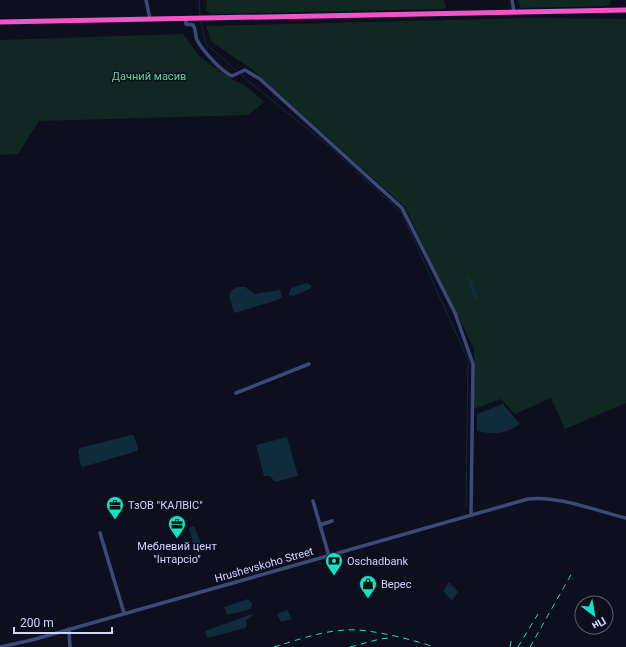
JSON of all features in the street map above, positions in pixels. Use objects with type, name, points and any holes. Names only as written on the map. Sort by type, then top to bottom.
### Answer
[{"type":"highway","points":[[0,22],[626,10]]},
{"type":"street","points":[[146,0],[150,19]]},
{"type":"street","points":[[512,0],[514,12]]},
{"type":"street","points":[[186,18],[186,24],[193,25],[195,27],[200,44],[223,71],[232,76],[245,70],[260,79],[405,212],[448,302],[455,313],[472,359],[473,403],[471,515]]},
{"type":"street","points":[[236,393],[308,364]]},
{"type":"street","name":"Hrushevskoho Street","points":[[0,647],[32,640],[471,515],[537,498],[574,504],[626,518]]},
{"type":"street","points":[[313,501],[329,556]]},
{"type":"street","points":[[320,525],[332,521]]},
{"type":"street","points":[[100,534],[124,613]]},
{"type":"street","points":[[69,629],[70,647]]},
{"type":"green space","points":[[207,0],[444,0],[446,7],[444,9],[211,14],[206,10]]},
{"type":"green space","points":[[517,0],[611,0],[610,4],[606,6],[521,8]]},
{"type":"green space","points":[[530,18],[626,19],[626,403],[565,429],[551,398],[515,414],[501,399],[474,409],[474,349],[405,207],[253,70],[212,42],[206,26]]},
{"type":"green space","name":"Дачний масив","points":[[183,34],[199,56],[231,79],[246,86],[264,102],[248,115],[39,121],[18,154],[0,155],[0,40]]},
{"type":"water","points":[[467,276],[470,276],[478,297],[476,300],[471,292]]},
{"type":"water","points":[[307,283],[312,286],[310,289],[293,296],[289,295],[291,288]]},
{"type":"water","points":[[238,287],[245,287],[255,294],[280,290],[282,297],[278,300],[234,313],[229,295],[232,290]]},
{"type":"water","points":[[503,404],[520,424],[510,430],[499,433],[477,431],[477,414]]},
{"type":"water","points":[[131,435],[134,436],[138,448],[137,451],[83,467],[81,466],[78,451],[80,448]]},
{"type":"water","points":[[287,437],[298,476],[275,482],[270,476],[264,476],[256,445]]},
{"type":"water","points":[[194,526],[201,543],[196,546],[193,543],[189,528]]},
{"type":"water","points":[[449,582],[458,592],[452,601],[443,591]]},
{"type":"water","points":[[248,599],[252,603],[251,609],[227,615],[224,607]]},
{"type":"water","points":[[287,610],[292,619],[281,622],[277,614]]},
{"type":"water","points":[[252,614],[253,616],[246,620],[247,625],[245,628],[207,638],[205,631]]},
{"type":"waterway","points":[[199,0],[200,15]]},
{"type":"waterway","points":[[201,22],[206,44],[237,71]]},
{"type":"waterway","points":[[241,75],[331,148],[402,213],[468,360],[466,506]]},
{"type":"railway","points":[[530,647],[572,573]]},
{"type":"railway","points":[[518,647],[538,614]]},
{"type":"railway","points":[[274,647],[319,634],[355,630],[391,635],[434,647]]},
{"type":"railway","points":[[510,647],[512,637]]},
{"type":"railway","points":[[350,647],[389,638]]},
{"type":"place","name":"ТзОВ \"КАЛВІС\"","points":[[115,520]]},
{"type":"place","name":"Меблевий цент \"Інтарсіо\"","points":[[177,539]]},
{"type":"place","name":"Oschadbank","points":[[334,576]]},
{"type":"place","name":"Верес","points":[[368,599]]}]
